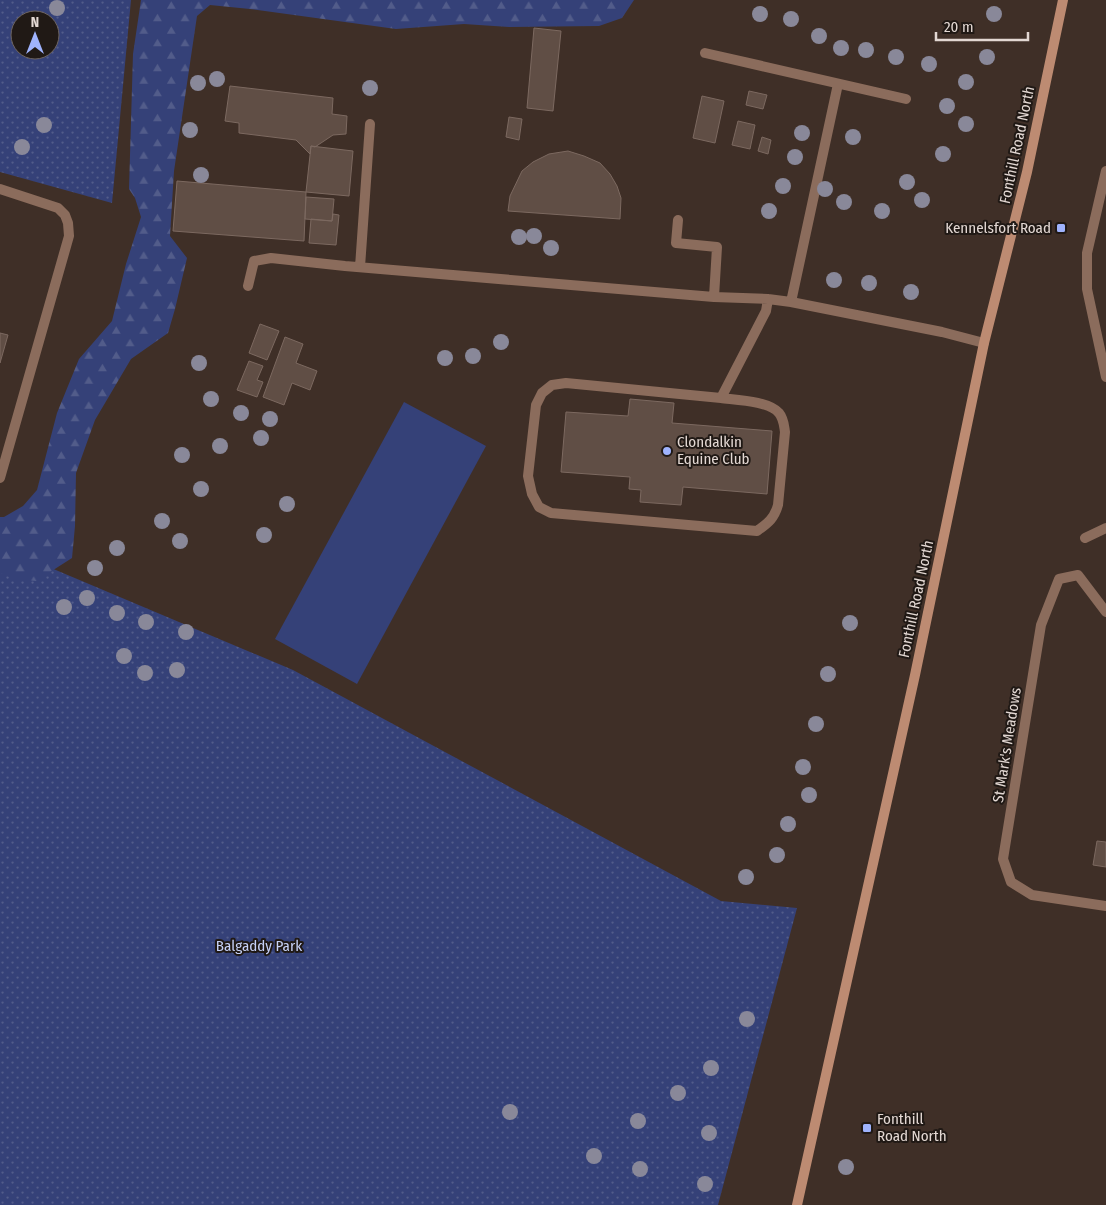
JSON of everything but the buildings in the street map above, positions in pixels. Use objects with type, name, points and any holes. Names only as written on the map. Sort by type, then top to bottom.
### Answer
[{"type":"main road","name":"Fonthill Road North","points":[[798,1205],[915,675],[984,343],[1027,172],[1063,0]]},
{"type":"street","points":[[704,53],[906,99]]},
{"type":"street","points":[[791,302],[838,84]]},
{"type":"street","points":[[360,267],[370,124]]},
{"type":"street","points":[[1106,172],[1088,253],[1088,288],[1106,377]]},
{"type":"street","points":[[0,189],[58,208],[66,215],[69,236],[0,478]]},
{"type":"street","points":[[678,220],[676,243],[717,247],[714,297]]},
{"type":"street","points":[[248,286],[254,261],[271,258],[714,297],[768,299],[942,332],[984,343]]},
{"type":"street","points":[[722,398],[766,311],[768,299]]},
{"type":"street","points":[[566,383],[722,398],[766,405],[779,413],[784,423],[785,432],[778,505],[775,515],[757,531],[551,513],[538,507],[532,494],[528,476],[536,405],[542,393],[552,386],[566,383]]},
{"type":"street","points":[[1085,538],[1106,528]]},
{"type":"street","name":"St Mark's Meadows","points":[[1106,612],[1078,575],[1059,579],[1042,625],[1003,859],[1011,882],[1032,896],[1106,906]]},
{"type":"green space","points":[[0,0],[131,0],[112,203],[0,172]]},
{"type":"green space","points":[[141,0],[634,0],[622,18],[599,26],[509,27],[464,24],[396,29],[210,5],[197,16],[174,171],[170,236],[187,258],[168,333],[131,359],[95,420],[76,473],[72,558],[36,581],[15,579],[0,573],[0,517],[4,517],[23,506],[37,490],[57,413],[79,359],[112,321],[126,264],[141,217],[135,198],[129,189],[133,54]]},
{"type":"green space","points":[[404,402],[486,446],[357,684],[275,639]]},
{"type":"green space","name":"Balgaddy Park","points":[[0,542],[25,557],[293,670],[721,901],[797,908],[718,1205],[0,1205]]},
{"type":"place","name":"Kennelsfort Road","points":[[1061,228]]},
{"type":"place","name":"Clondalkin Equine Club","points":[[667,451]]},
{"type":"place","name":"Fonthill Road North","points":[[867,1128]]}]
